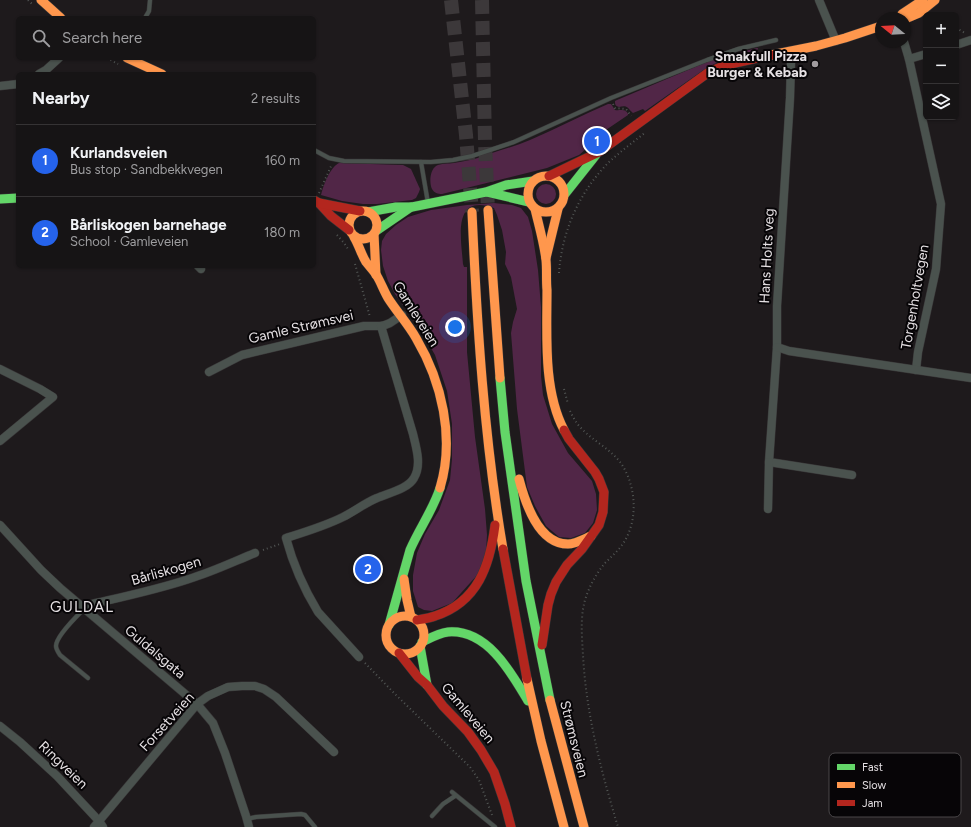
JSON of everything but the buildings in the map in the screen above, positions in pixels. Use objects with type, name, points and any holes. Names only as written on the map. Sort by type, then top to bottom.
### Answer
[{"type":"main road","points":[[41,0],[59,16]]},
{"type":"main road","points":[[906,12],[923,0]]},
{"type":"main road","points":[[911,16],[918,13],[935,0]]},
{"type":"main road","points":[[352,233],[348,226],[350,218],[356,212],[396,207],[412,207],[486,192],[506,185],[533,181],[541,177],[549,176],[599,152],[709,72],[726,65],[845,38],[875,28]]},
{"type":"main road","points":[[131,60],[158,72]]},
{"type":"main road","points":[[565,194],[599,152]]},
{"type":"main road","points":[[546,260],[558,209],[564,200],[565,194],[564,189],[558,181],[549,176]]},
{"type":"main road","points":[[533,181],[528,191],[528,197],[532,206],[546,260],[548,363],[553,400],[564,430],[575,448],[599,478],[604,492],[602,518],[596,530],[582,550],[567,564],[556,582],[551,594],[546,617],[541,657]]},
{"type":"main road","points":[[486,192],[532,206],[540,212],[552,212],[558,209]]},
{"type":"main road","points":[[0,199],[16,198]]},
{"type":"main road","points":[[318,199],[364,211],[375,218],[377,226],[375,232]]},
{"type":"main road","points":[[318,199],[331,216],[362,239],[367,238],[412,207]]},
{"type":"main road","points":[[488,210],[506,432],[521,489],[535,520],[544,533],[555,541],[568,544],[578,542],[591,536]]},
{"type":"main road","points":[[472,212],[483,387],[496,507],[516,626],[534,712],[564,827]]},
{"type":"main road","name":"Gamleveien","points":[[375,232],[376,275]]},
{"type":"main road","name":"Gamleveien","points":[[352,233],[367,263],[420,344],[433,373],[444,414],[446,445],[444,472],[434,504],[414,540],[407,558],[389,625]]},
{"type":"main road","name":"Strømsveien","points":[[506,432],[526,581],[541,657],[558,732],[584,827]]},
{"type":"main road","points":[[414,619],[428,619],[446,613],[461,603],[473,590],[480,579],[489,557],[494,537],[496,507]]},
{"type":"main road","name":"Gamleveien","points":[[403,575],[407,600],[414,619]]},
{"type":"main road","points":[[421,644],[424,636],[423,630],[421,625],[414,619],[406,616],[396,618],[389,625],[386,634],[388,644],[399,653],[404,654],[413,652],[421,644],[432,637],[448,632],[463,632],[471,635],[487,646],[497,656],[523,693],[534,712]]},
{"type":"main road","name":"Gamleveien","points":[[421,644],[427,685]]},
{"type":"main road","name":"Gamleveien","points":[[399,653],[443,706],[468,732],[481,750],[498,783],[511,827]]},
{"type":"street","points":[[819,0],[836,40]]},
{"type":"street","points":[[959,44],[971,40]]},
{"type":"street","name":"Torgenholtvegen","points":[[906,48],[941,204],[936,269],[918,352],[916,370]]},
{"type":"street","name":"Hans Holts veg","points":[[768,509],[769,462],[777,347],[777,306],[790,98],[789,51]]},
{"type":"street","points":[[909,59],[923,55]]},
{"type":"street","points":[[42,72],[58,60]]},
{"type":"street","points":[[0,86],[16,84]]},
{"type":"street","name":"Gamle Strømsvei","points":[[209,372],[242,355],[364,326],[381,326],[390,323],[402,315]]},
{"type":"street","points":[[359,657],[318,612],[313,604],[289,550],[286,538],[313,530],[332,522],[355,511],[376,498],[408,485],[414,479],[418,469],[418,457],[413,434],[381,326]]},
{"type":"street","points":[[777,347],[788,352],[971,378]]},
{"type":"street","points":[[0,369],[53,397],[0,441]]},
{"type":"street","points":[[769,462],[852,475]]},
{"type":"street","name":"Guldalsgata","points":[[0,525],[41,570],[60,588],[197,704],[213,723],[225,753],[248,823]]},
{"type":"street","name":"Bårliskogen","points":[[84,609],[88,604],[161,588],[217,570],[255,553]]},
{"type":"street","name":"Forsetveien","points":[[99,825],[197,704],[208,696],[228,687],[255,686],[264,689],[276,698],[334,752]]},
{"type":"street","name":"Ringveien","points":[[0,726],[57,776],[99,825]]},
{"type":"lane","points":[[146,16],[149,11],[150,0]]},
{"type":"lane","points":[[316,151],[334,159],[344,161],[421,162],[453,160],[472,156],[514,142],[611,98],[718,56],[738,49],[776,40]]},
{"type":"lane","points":[[421,162],[428,203]]},
{"type":"lane","points":[[84,609],[67,627],[57,641],[56,645],[60,655],[88,678]]},
{"type":"lane","points":[[432,816],[453,794],[495,827]]},
{"type":"lane","points":[[248,823],[256,817],[304,815],[315,827]]},
{"type":"path","points":[[611,98],[615,108],[626,109],[631,116]]},
{"type":"path","points":[[318,199],[334,159]]},
{"type":"path","points":[[255,553],[286,541]]},
{"type":"path","points":[[359,657],[470,767],[483,789],[495,827]]},
{"type":"shaded area","points":[[758,48],[757,51],[714,64],[645,111],[643,109],[633,113],[626,107],[619,107],[616,105],[615,101],[617,100],[714,59]]},
{"type":"shaded area","points":[[608,104],[611,104],[615,110],[625,111],[628,115],[600,134],[598,131],[594,135],[595,138],[592,141],[593,143],[579,155],[547,168],[442,194],[436,193],[432,189],[430,180],[431,173],[432,170],[438,165],[473,159],[521,144]]},
{"type":"shaded area","points":[[339,163],[403,165],[411,169],[420,189],[419,192],[416,198],[412,200],[377,204],[342,201],[321,195],[325,182],[330,173]]},
{"type":"shaded area","points":[[546,184],[553,187],[556,194],[553,201],[546,204],[539,201],[536,194],[539,187]]},
{"type":"shaded area","points":[[494,203],[512,205],[521,208],[528,217],[532,231],[538,270],[541,307],[541,376],[543,395],[552,424],[568,453],[592,481],[596,494],[597,510],[593,523],[585,533],[571,538],[559,537],[546,526],[527,487],[517,409],[511,333],[517,309],[511,277],[505,264],[506,252],[502,230],[494,208],[481,205],[471,207],[465,212],[462,221],[461,242],[463,264],[464,267],[467,267],[467,352],[475,437],[485,509],[487,535],[486,552],[479,573],[452,603],[432,611],[424,610],[418,607],[413,591],[413,575],[417,553],[425,534],[439,510],[450,480],[452,459],[452,424],[447,391],[435,355],[420,329],[395,294],[388,281],[383,266],[381,250],[382,241],[386,234],[408,217],[431,210]]},
{"type":"tunnel","points":[[451,0],[466,135],[472,212]]},
{"type":"tunnel","points":[[482,0],[488,210]]},
{"type":"traffic: fast","points":[[565,194],[596,155]]},
{"type":"traffic: fast","points":[[368,212],[396,207],[412,207],[486,192],[506,185],[533,181]]},
{"type":"traffic: fast","points":[[487,192],[529,202]]},
{"type":"traffic: fast","points":[[0,199],[16,198]]},
{"type":"traffic: fast","points":[[376,231],[411,207]]},
{"type":"traffic: fast","points":[[500,378],[505,432],[526,581],[550,700]]},
{"type":"traffic: fast","points":[[389,625],[410,550],[434,504],[440,488]]},
{"type":"traffic: fast","points":[[422,642],[448,632],[462,633],[475,637],[496,654],[506,666],[528,701]]},
{"type":"traffic: fast","points":[[420,646],[427,685]]},
{"type":"traffic: slow","points":[[41,0],[59,16]]},
{"type":"traffic: slow","points":[[905,12],[923,0]]},
{"type":"traffic: slow","points":[[911,16],[919,13],[935,0]]},
{"type":"traffic: slow","points":[[771,55],[816,46],[875,28]]},
{"type":"traffic: slow","points":[[131,60],[158,72]]},
{"type":"traffic: slow","points":[[550,176],[559,181],[563,187],[564,194],[563,201],[559,207],[550,212],[542,212],[533,207],[529,201],[528,190],[533,181],[539,177],[550,176]]},
{"type":"traffic: slow","points":[[535,209],[546,260],[549,380],[552,398],[564,430]]},
{"type":"traffic: slow","points":[[546,258],[558,209]]},
{"type":"traffic: slow","points":[[488,210],[500,378]]},
{"type":"traffic: slow","points":[[363,211],[373,215],[377,225],[373,235],[363,239],[353,235],[349,225],[353,215],[363,211]]},
{"type":"traffic: slow","points":[[472,212],[482,381],[496,507],[503,549]]},
{"type":"traffic: slow","points":[[374,234],[376,275]]},
{"type":"traffic: slow","points":[[354,237],[364,259],[377,276],[388,298],[416,338],[433,373],[439,392],[446,430],[446,450],[440,488]]},
{"type":"traffic: slow","points":[[519,479],[529,510],[534,520],[549,537],[558,542],[571,544],[591,536]]},
{"type":"traffic: slow","points":[[404,579],[411,617]]},
{"type":"traffic: slow","points":[[405,616],[415,619],[421,625],[424,635],[421,645],[415,651],[405,654],[395,651],[389,645],[386,635],[389,625],[395,619],[405,616]]},
{"type":"traffic: slow","points":[[527,679],[541,741],[564,827]]},
{"type":"traffic: slow","points":[[550,700],[584,827]]},
{"type":"traffic: jam","points":[[549,176],[599,152],[709,72],[726,65],[771,55]]},
{"type":"traffic: jam","points":[[316,201],[331,216],[349,230]]},
{"type":"traffic: jam","points":[[319,203],[360,211]]},
{"type":"traffic: jam","points":[[542,645],[548,605],[556,582],[567,565],[582,549],[599,525],[603,512],[604,492],[599,479],[564,430]]},
{"type":"traffic: jam","points":[[417,620],[433,617],[450,610],[462,602],[472,592],[485,568],[490,554],[495,525]]},
{"type":"traffic: jam","points":[[503,549],[527,679]]},
{"type":"traffic: jam","points":[[399,653],[443,706],[468,732],[481,750],[494,772],[511,827]]},
{"type":"place","name":"Smakfull Pizza Burger & Kebab","points":[[815,64]]},
{"type":"place","name":"Kurlandsveien","points":[[597,141]]},
{"type":"place","name":"Bårliskogen barnehage","points":[[368,569]]},
{"type":"district","name":"GULDAL","points":[[82,607]]}]
